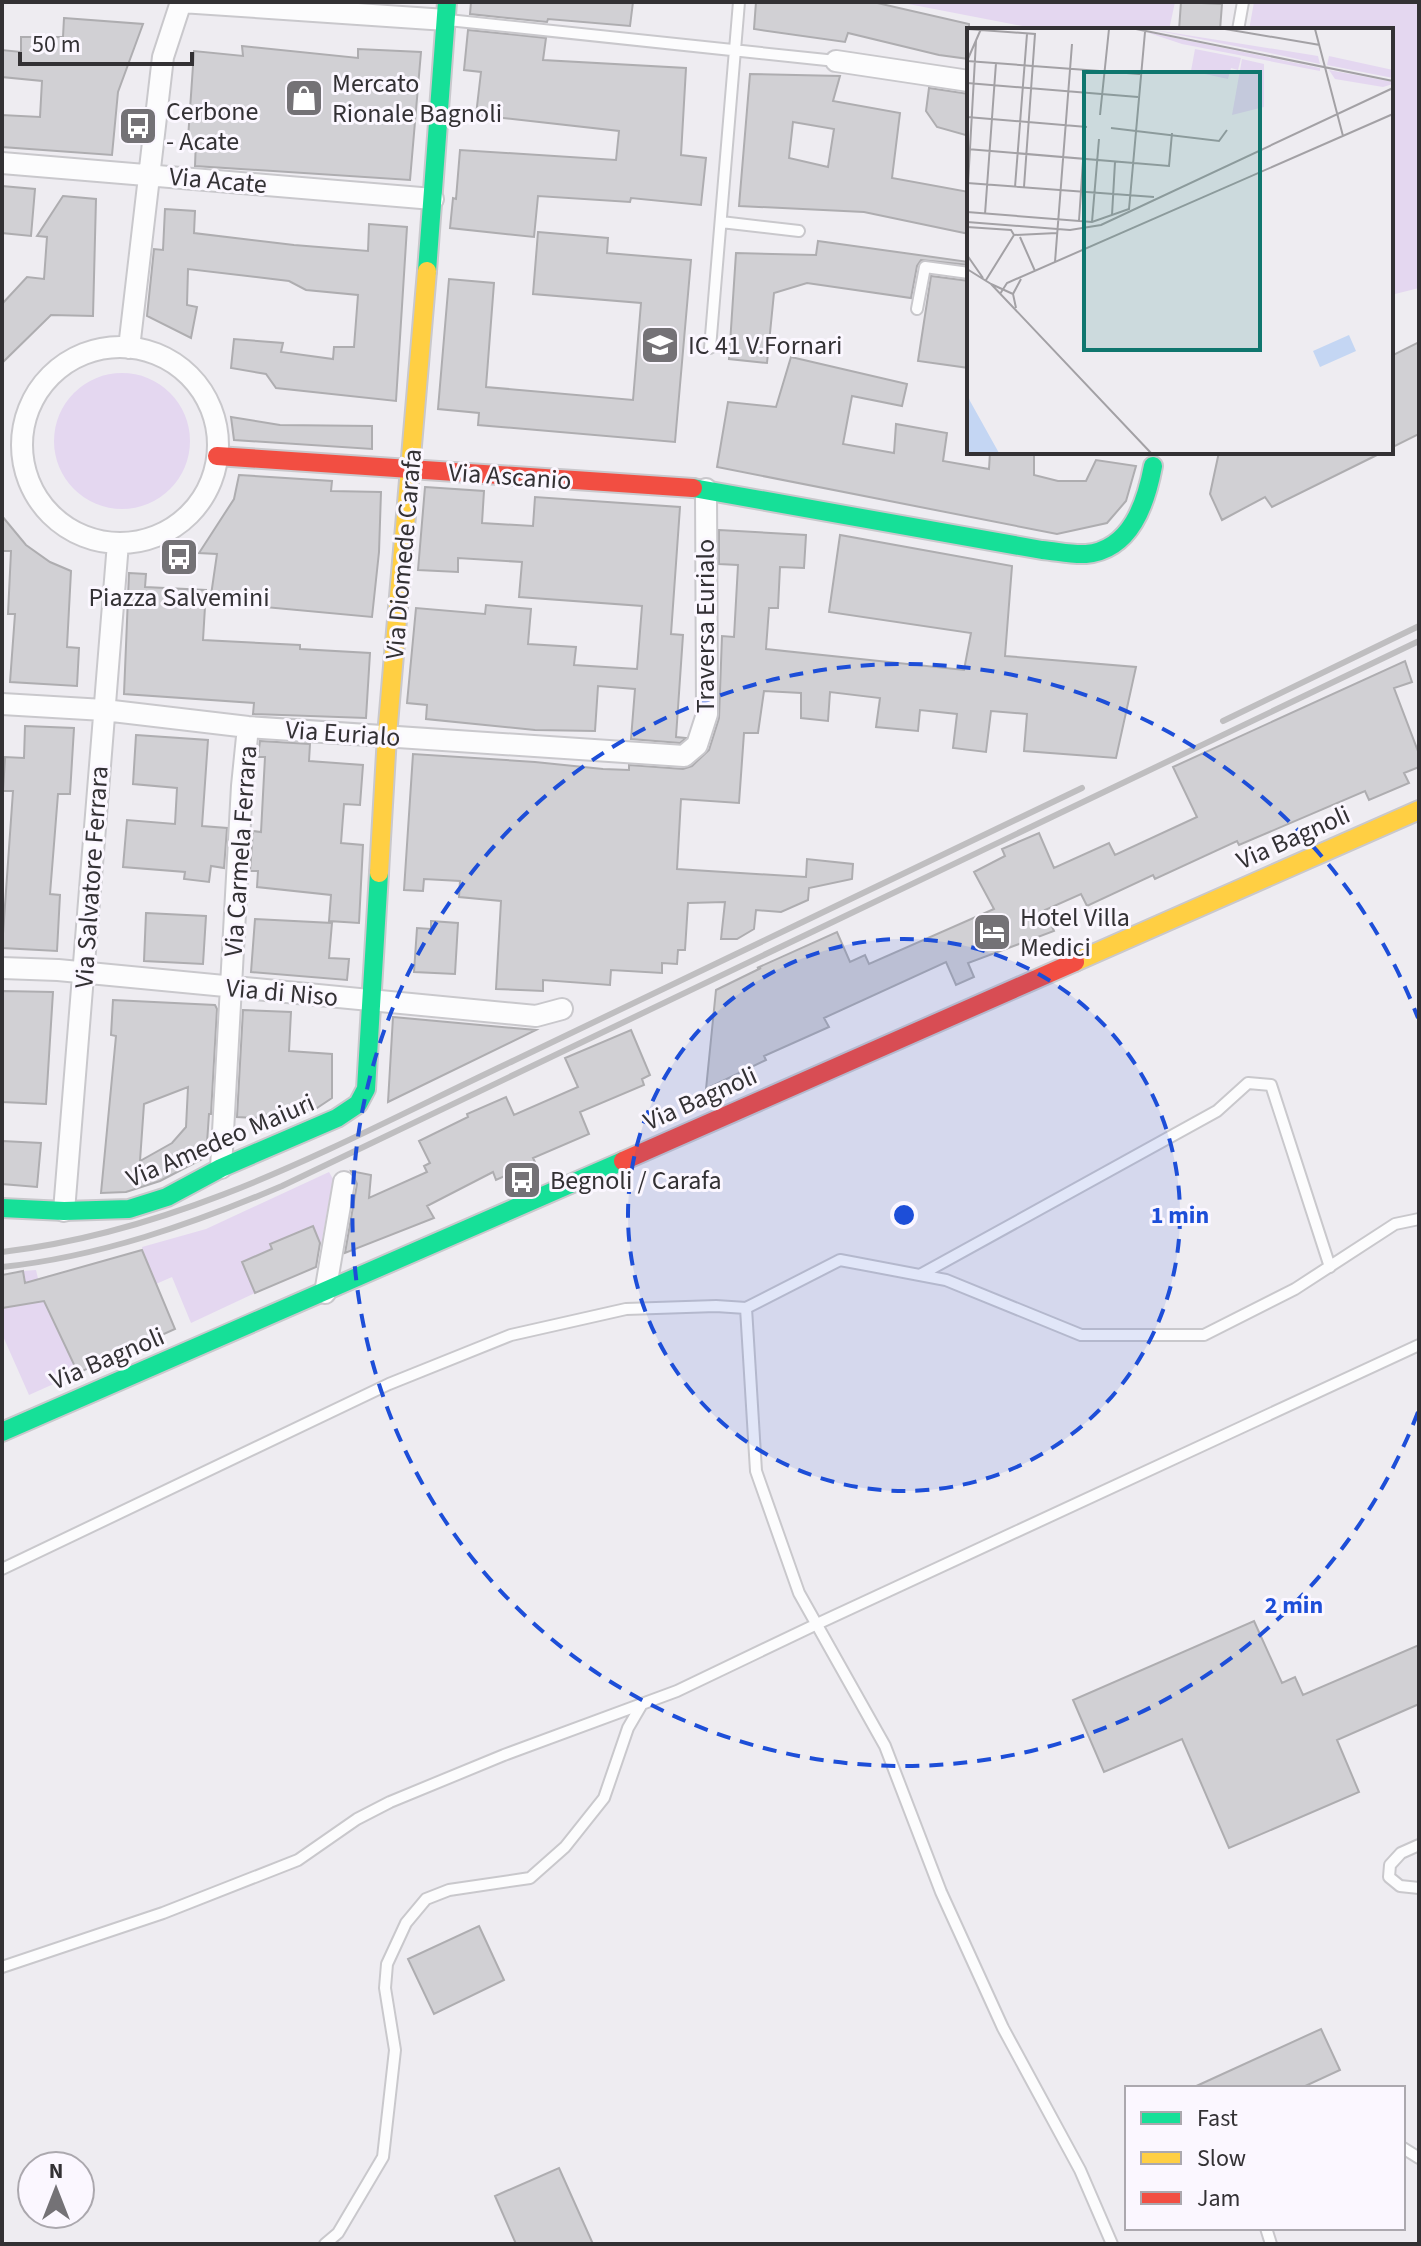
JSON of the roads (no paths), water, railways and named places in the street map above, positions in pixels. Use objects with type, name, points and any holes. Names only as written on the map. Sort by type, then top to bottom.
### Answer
[{"type":"street","points":[[129,348],[163,57],[181,2],[446,11]]},
{"type":"street","name":"Via Diomede Carafa","points":[[358,1104],[366,1089],[387,736],[446,11]]},
{"type":"street","points":[[836,61],[967,81]]},
{"type":"street","name":"Via Acate","points":[[2,163],[433,199]]},
{"type":"street","points":[[129,348],[154,354],[177,365],[196,383],[209,406],[217,431],[217,456],[211,481],[199,502],[182,521],[161,534],[137,542],[118,543],[83,537],[58,522],[38,500],[12,443],[36,393],[54,372],[76,357],[101,349],[129,348]]},
{"type":"street","name":"Via Ascanio","points":[[217,456],[706,489],[1042,550],[1091,554],[1128,535],[1147,498],[1153,466]]},
{"type":"street","name":"Traversa Eurialo","points":[[684,756],[697,745],[707,714],[706,489]]},
{"type":"street","name":"Via Salvatore Ferrara","points":[[64,1211],[118,543]]},
{"type":"street","name":"Via Eurialo","points":[[2,704],[104,710],[248,727],[684,756]]},
{"type":"street","name":"Via Carmela Ferrara","points":[[221,1168],[248,727]]},
{"type":"street","name":"Via Bagnoli","points":[[2,1432],[325,1293],[1419,810]]},
{"type":"street","name":"Via di Niso","points":[[2,968],[536,1016],[562,1009]]},
{"type":"street","name":"Via Amedeo Maiuri","points":[[2,1208],[64,1211],[129,1209],[167,1197],[221,1168],[337,1118],[358,1104]]},
{"type":"street","points":[[325,1293],[344,1182]]},
{"type":"lane","points":[[710,348],[739,2]]},
{"type":"lane","points":[[1238,28],[1243,2]]},
{"type":"lane","points":[[446,11],[836,61]]},
{"type":"lane","points":[[721,222],[799,231]]},
{"type":"lane","points":[[917,309],[925,267],[967,273]]},
{"type":"lane","points":[[920,1275],[1217,1111],[1248,1083],[1271,1085],[1330,1267]]},
{"type":"lane","points":[[2,1569],[389,1384],[511,1335],[626,1309],[746,1308],[840,1260],[946,1280],[1081,1335],[1204,1335],[1295,1289],[1395,1224],[1419,1219]]},
{"type":"lane","points":[[746,1308],[756,1471],[799,1593],[885,1746],[941,1892],[1003,2028],[1080,2170],[1112,2244]]},
{"type":"lane","points":[[2,1967],[163,1913],[298,1860],[357,1819],[390,1802],[504,1755],[677,1691],[1419,1345]]},
{"type":"lane","points":[[325,2244],[338,2233],[383,2157],[395,2050],[385,1988],[387,1964],[406,1923],[426,1899],[449,1890],[530,1878],[565,1847],[604,1798],[628,1728],[642,1704]]},
{"type":"lane","points":[[1419,1845],[1401,1853],[1390,1865],[1389,1877],[1400,1886],[1419,1888]]},
{"type":"railway","points":[[1223,721],[1419,626]]},
{"type":"railway","points":[[2,1267],[74,1255],[145,1237],[282,1186],[1419,641]]},
{"type":"railway","points":[[2,1252],[71,1241],[137,1224],[266,1177],[1082,788]]},
{"type":"place","name":"Mercato Rionale Bagnoli","points":[[304,98]]},
{"type":"place","name":"Cerbone - Acate","points":[[138,126]]},
{"type":"place","name":"IC 41 V.Fornari","points":[[660,345]]},
{"type":"place","name":"Piazza Salvemini","points":[[179,557]]},
{"type":"place","name":"Hotel Villa Medici","points":[[992,932]]},
{"type":"place","name":"Begnoli / Carafa","points":[[522,1180]]}]
